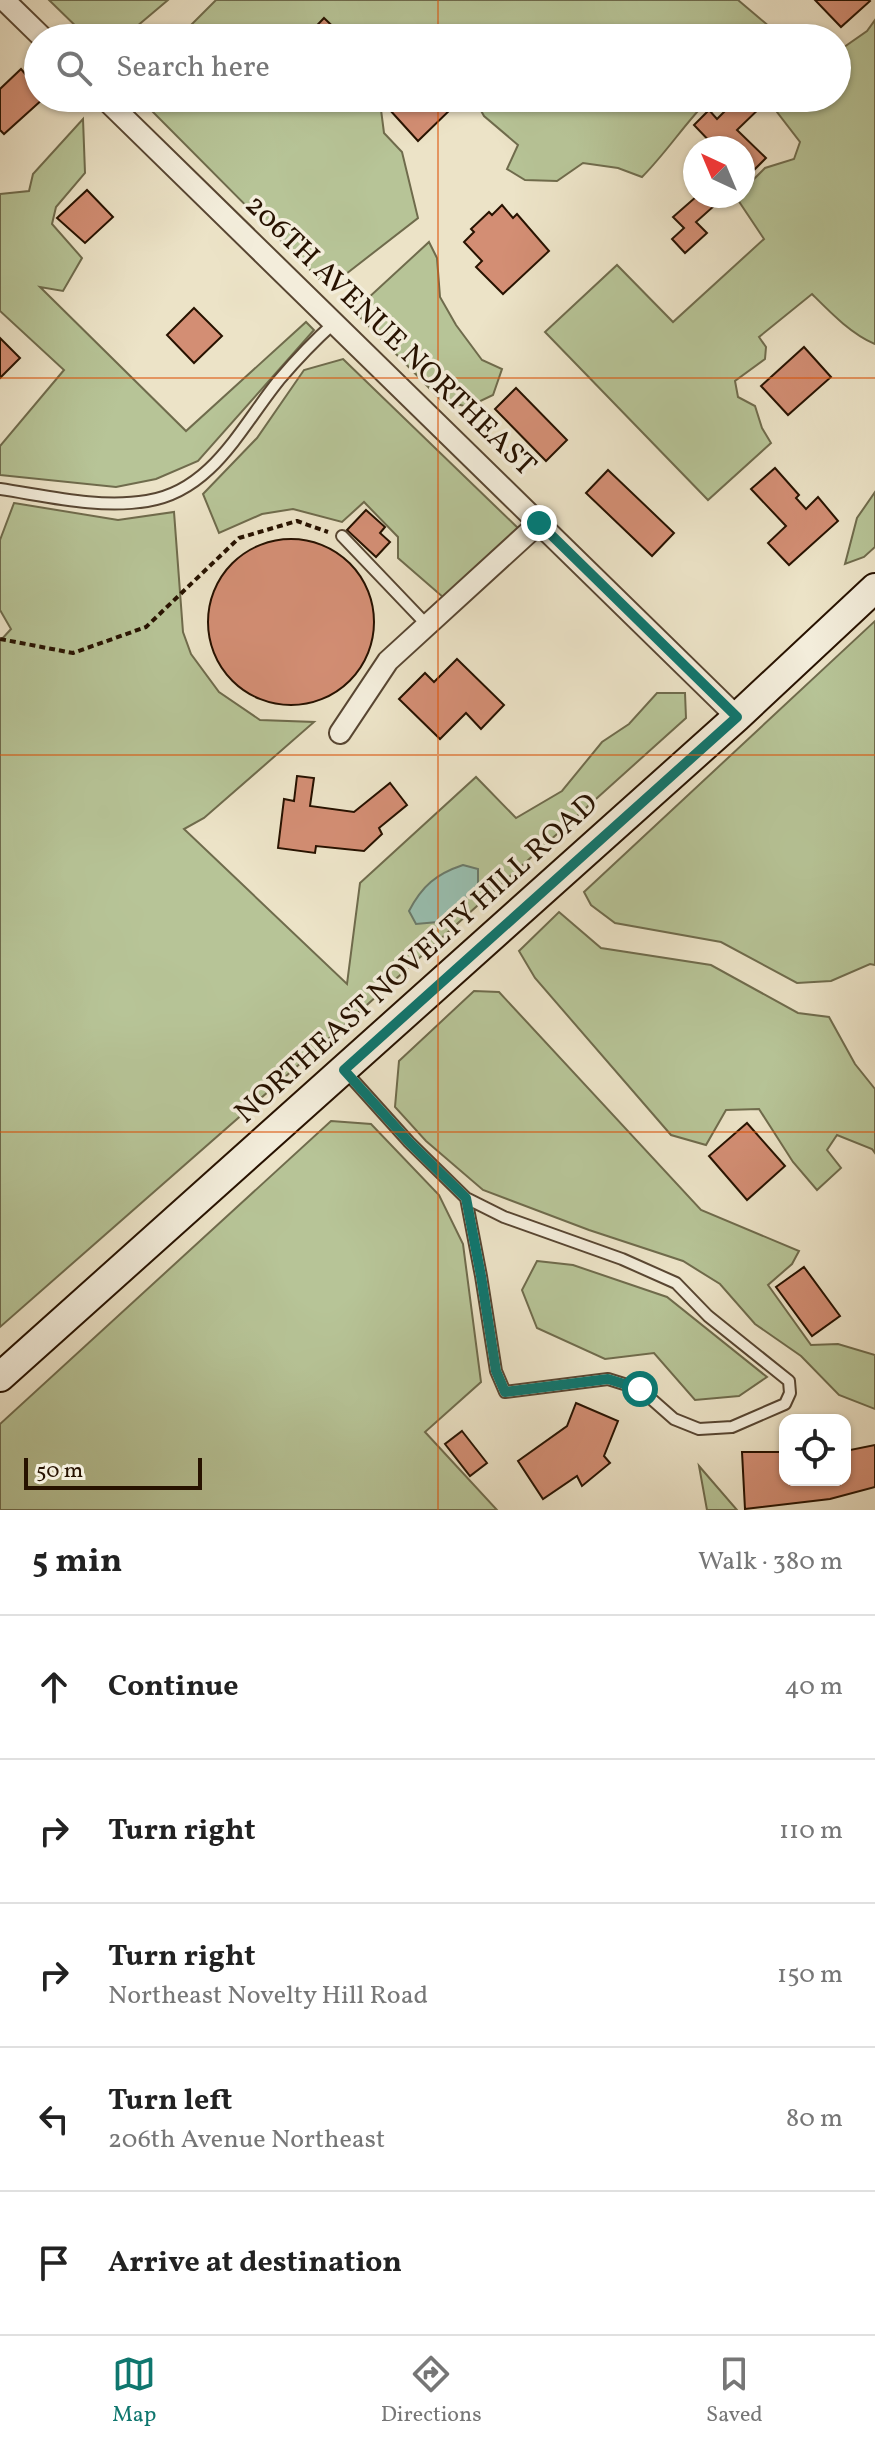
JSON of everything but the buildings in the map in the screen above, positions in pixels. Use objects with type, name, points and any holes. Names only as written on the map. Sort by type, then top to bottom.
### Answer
[{"type":"main road","name":"NORTHEAST NOVELTY HILL ROAD","points":[[0,1377],[737,717],[875,588]]},
{"type":"street","points":[[4,0],[29,24]]},
{"type":"street","name":"206TH AVENUE NORTHEAST","points":[[118,112],[737,717]]},
{"type":"street","points":[[340,733],[388,661],[539,523]]},
{"type":"lane","points":[[0,489],[110,503],[146,501],[169,495],[196,481],[225,454],[278,382],[334,323]]},
{"type":"lane","points":[[342,536],[427,625]]},
{"type":"lane","points":[[344,1070],[409,1142],[466,1198],[504,1217],[622,1259],[676,1283],[708,1316],[789,1381],[790,1393],[785,1404],[732,1427],[699,1429],[674,1419],[640,1389],[608,1379],[505,1392],[496,1371],[466,1198]]},
{"type":"path","points":[[0,639],[73,653],[146,627],[239,538],[297,521],[342,536]]},
{"type":"shaded area","points":[[49,0],[168,0],[140,24],[74,24]]},
{"type":"shaded area","points":[[216,0],[738,0],[766,24],[192,24]]},
{"type":"shaded area","points":[[875,20],[875,344],[849,329],[812,294],[759,337],[766,347],[765,359],[735,381],[738,397],[755,406],[771,443],[708,500],[545,332],[617,265],[673,322],[764,239],[743,208],[755,208],[755,178],[765,168],[794,159],[800,142],[777,112],[851,112],[851,42],[867,31]]},
{"type":"shaded area","points":[[153,112],[381,112],[384,133],[402,152],[418,218],[328,288]]},
{"type":"shaded area","points":[[482,112],[697,112],[642,177],[618,168],[583,163],[557,181],[525,180],[507,169],[518,145]]},
{"type":"shaded area","points":[[83,119],[85,173],[56,207],[52,224],[82,258],[63,291],[40,287],[186,431],[306,322],[314,330],[198,461],[156,479],[116,487],[0,475],[0,446],[64,370],[0,311],[0,194],[29,191],[33,174]]},
{"type":"shaded area","points":[[429,242],[437,258],[440,297],[456,325],[482,360],[502,369],[493,395],[468,407],[441,400],[354,311]]},
{"type":"shaded area","points":[[343,359],[522,532],[444,598],[398,558],[398,537],[364,502],[342,522],[293,509],[262,514],[219,533],[203,494],[257,438],[304,370]]},
{"type":"shaded area","points":[[875,492],[875,547],[864,557],[845,564],[857,518]]},
{"type":"shaded area","points":[[14,503],[118,520],[174,512],[183,632],[191,654],[219,692],[260,720],[314,722],[204,818],[184,829],[347,984],[360,883],[476,777],[516,818],[562,791],[602,742],[629,724],[657,693],[685,693],[686,718],[368,1004],[0,1327],[0,641],[11,629],[0,610],[0,540]]},
{"type":"shaded area","points":[[875,621],[875,965],[870,964],[831,981],[797,983],[721,942],[615,923],[591,905],[584,892]]},
{"type":"shaded area","points":[[463,865],[478,869],[478,887],[438,922],[416,924],[409,911],[419,895],[437,877]]},
{"type":"shaded area","points":[[559,912],[601,948],[711,965],[798,1013],[829,1017],[855,1064],[875,1089],[875,1153],[837,1135],[827,1150],[841,1168],[817,1190],[793,1162],[759,1109],[726,1110],[706,1145],[671,1135],[535,978],[519,951]]},
{"type":"shaded area","points":[[474,991],[499,992],[701,1210],[799,1251],[792,1264],[768,1285],[811,1345],[838,1344],[875,1355],[875,1409],[839,1395],[801,1356],[755,1324],[720,1284],[683,1261],[483,1190],[426,1141],[395,1107],[399,1061]]},
{"type":"shaded area","points":[[331,1121],[371,1124],[439,1195],[463,1244],[481,1382],[425,1432],[497,1510],[0,1510],[0,1424]]},
{"type":"shaded area","points":[[537,1261],[573,1265],[667,1297],[767,1377],[739,1396],[695,1400],[654,1353],[605,1359],[537,1328],[522,1290]]},
{"type":"shaded area","points":[[699,1466],[737,1510],[707,1510]]},
{"type":"route","points":[[539,523],[737,717],[344,1070],[409,1142],[466,1198],[496,1371],[505,1392],[608,1379],[640,1389]]}]
